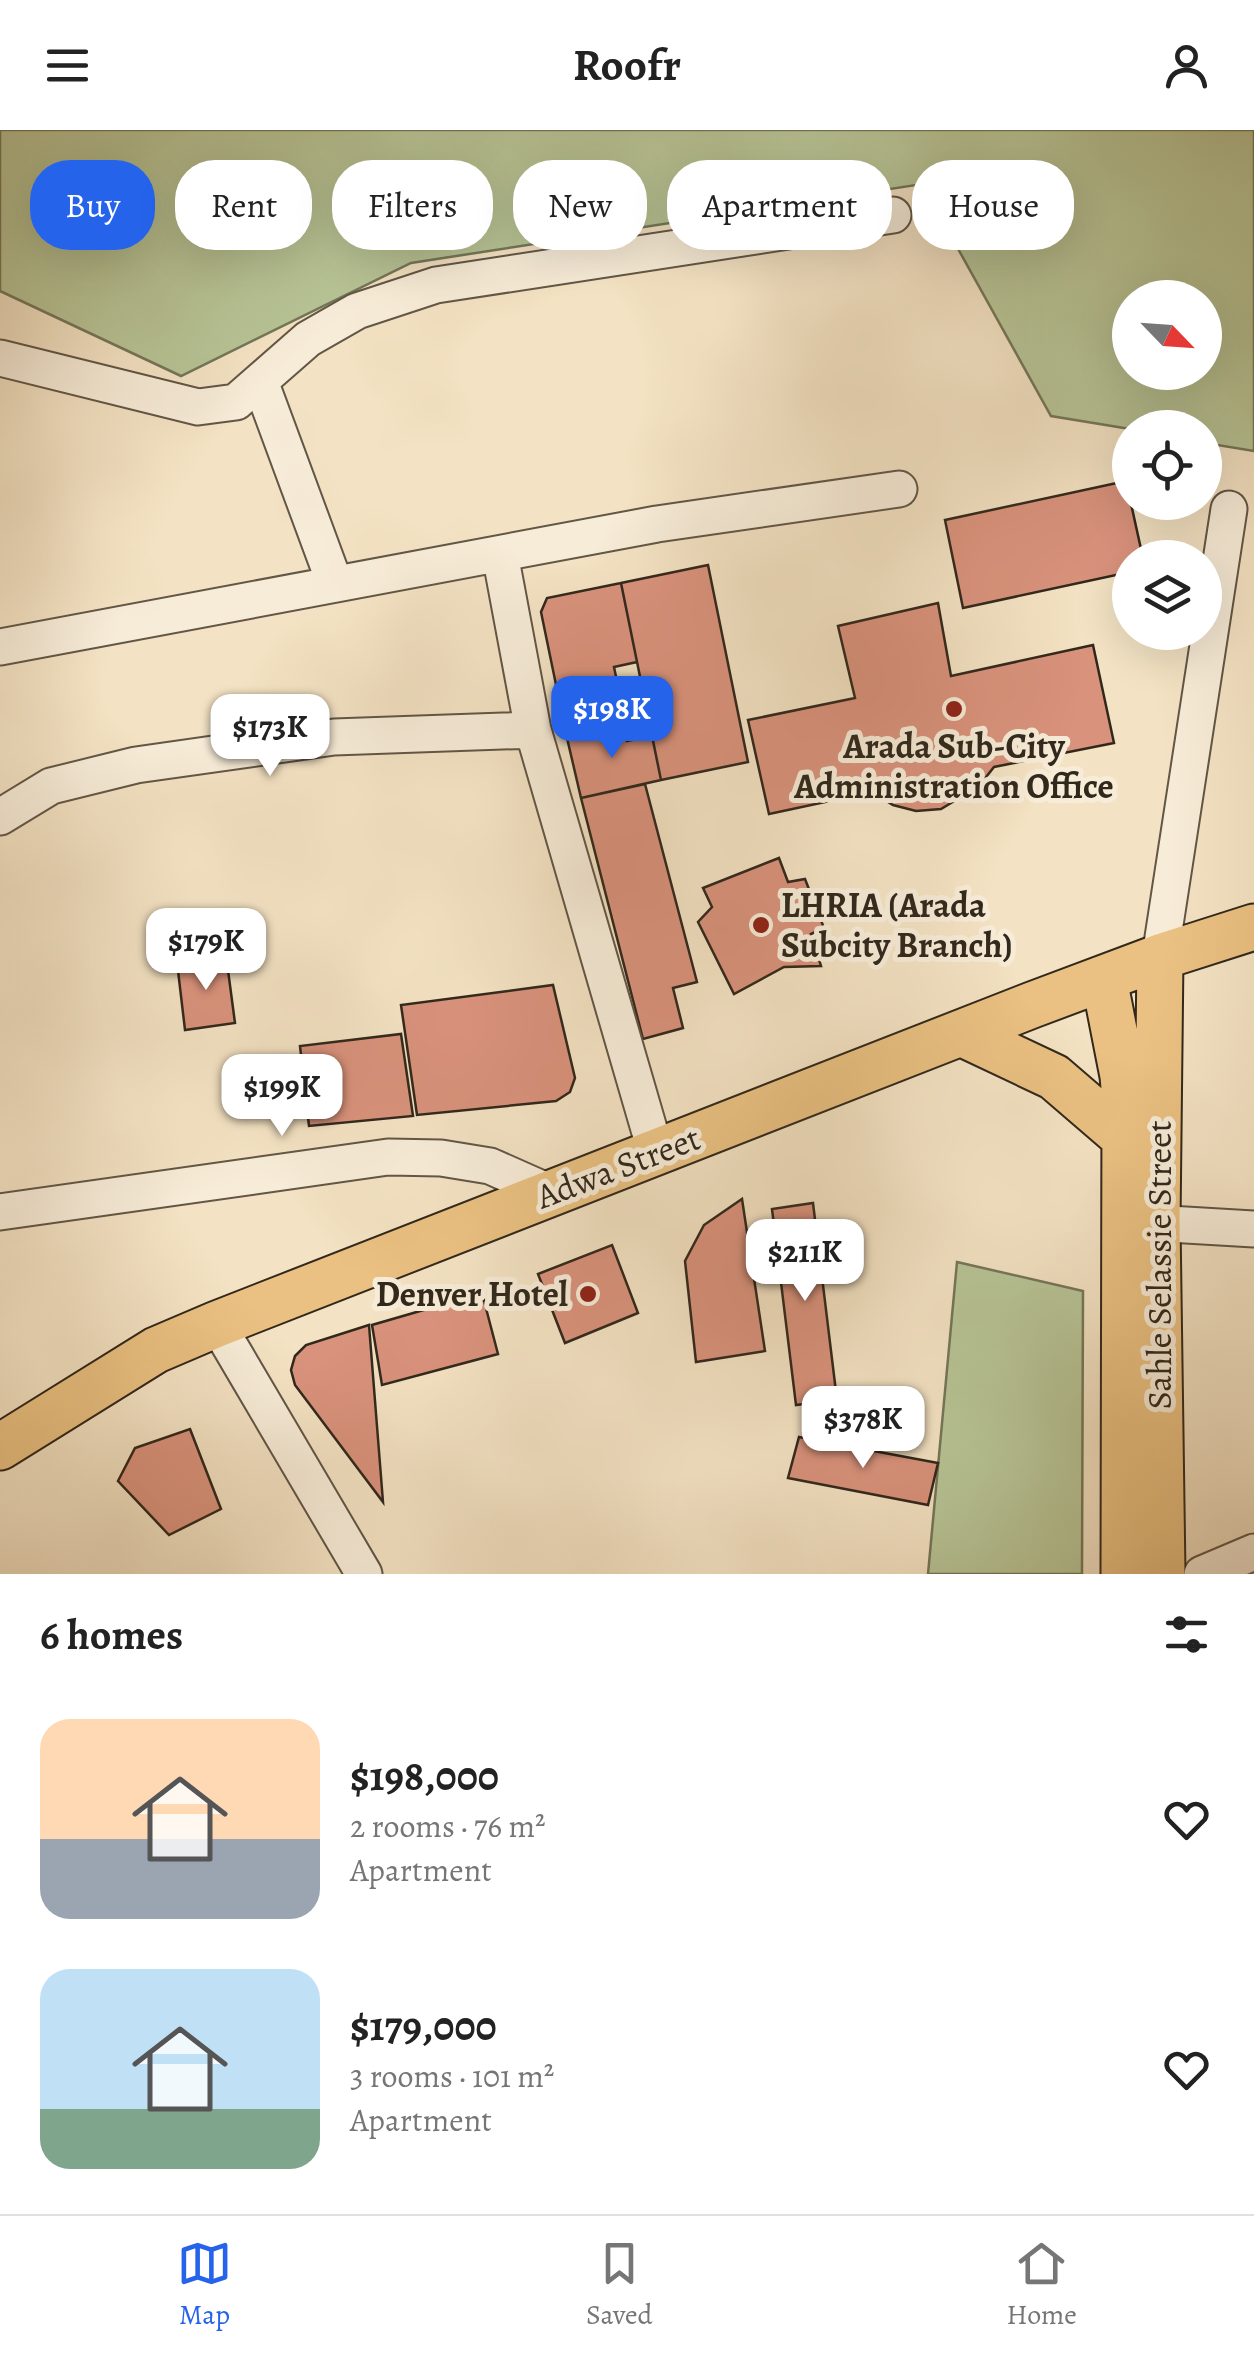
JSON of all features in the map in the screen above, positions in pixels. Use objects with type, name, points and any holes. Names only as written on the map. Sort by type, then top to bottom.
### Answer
[{"type":"main road","name":"Adwa Street","points":[[0,1446],[156,1350],[217,1324],[961,1033],[1160,957],[1254,926]]},
{"type":"main road","name":"Sahle Selassie Street","points":[[1160,957],[1142,1222],[1162,1574]]},
{"type":"main road","points":[[1104,979],[1124,1076],[1126,1139],[1142,1222],[1124,1574]]},
{"type":"main road","points":[[961,1033],[1054,1078],[1126,1139]]},
{"type":"street","points":[[0,358],[198,406],[236,402],[308,339],[356,311],[436,285],[893,215]]},
{"type":"street","points":[[260,381],[335,584]]},
{"type":"street","points":[[0,647],[658,524],[899,489]]},
{"type":"street","points":[[1160,957],[1228,509]]},
{"type":"street","points":[[500,554],[533,730],[656,1153]]},
{"type":"street","points":[[0,818],[50,786],[136,766],[334,737],[533,730]]},
{"type":"street","points":[[0,1212],[388,1157],[441,1158],[490,1166],[552,1193]]},
{"type":"street","points":[[1142,1222],[1254,1229]]},
{"type":"street","points":[[217,1324],[364,1574]]},
{"type":"street","points":[[1202,1574],[1254,1552]]},
{"type":"green space","points":[[0,130],[1254,130],[1254,451],[1222,446],[1222,410],[1112,410],[1112,426],[1051,416],[959,250],[1074,250],[1074,160],[912,160],[912,186],[892,189],[892,160],[667,160],[667,223],[647,227],[647,160],[513,160],[513,247],[411,263],[181,376],[0,291]]},
{"type":"green space","points":[[957,1262],[1083,1291],[1082,1574],[928,1574]]},
{"type":"building","points":[[1112,484],[1112,520],[1135,520],[1139,540],[1112,540],[1112,576],[963,608],[945,520]]},
{"type":"building","points":[[708,565],[748,762],[661,780],[621,583]]},
{"type":"building","points":[[621,583],[637,662],[614,667],[626,725],[567,738],[541,612],[547,598]]},
{"type":"building","name":"Arada Sub-City Administration Office","points":[[938,603],[951,676],[1093,645],[1114,743],[994,767],[979,786],[941,809],[916,811],[893,805],[872,792],[769,814],[748,720],[855,698],[838,626]]},
{"type":"building","points":[[626,725],[627,741],[652,736],[661,780],[581,798],[567,738]]},
{"type":"building","points":[[645,784],[697,982],[673,988],[683,1028],[643,1039],[581,798]]},
{"type":"building","name":"LHRIA (Arada Subcity Branch)","points":[[779,858],[788,882],[805,879],[824,928],[811,934],[821,966],[784,967],[734,994],[698,922],[712,907],[703,888]]},
{"type":"building","points":[[226,955],[235,1023],[185,1030],[177,962]]},
{"type":"building","points":[[553,985],[575,1078],[570,1092],[556,1101],[417,1115],[401,1005]]},
{"type":"building","points":[[401,1034],[413,1116],[309,1126],[300,1046]]},
{"type":"building","points":[[742,1199],[765,1351],[696,1362],[685,1261],[704,1225]]},
{"type":"building","points":[[813,1203],[837,1400],[796,1405],[772,1209]]},
{"type":"building","name":"Denver Hotel","points":[[612,1245],[638,1313],[565,1343],[538,1274]]},
{"type":"building","points":[[482,1293],[498,1354],[382,1385],[372,1325]]},
{"type":"building","points":[[369,1325],[383,1502],[295,1385],[291,1370],[295,1356],[306,1345]]},
{"type":"building","points":[[190,1429],[221,1509],[169,1535],[118,1481],[135,1448]]},
{"type":"building","points":[[799,1437],[938,1463],[928,1505],[788,1478]]},
{"type":"place","name":"Arada Sub-City Administration Office","points":[[954,709]]},
{"type":"place","name":"LHRIA (Arada Subcity Branch)","points":[[761,925]]},
{"type":"place","name":"Denver Hotel","points":[[588,1294]]}]
